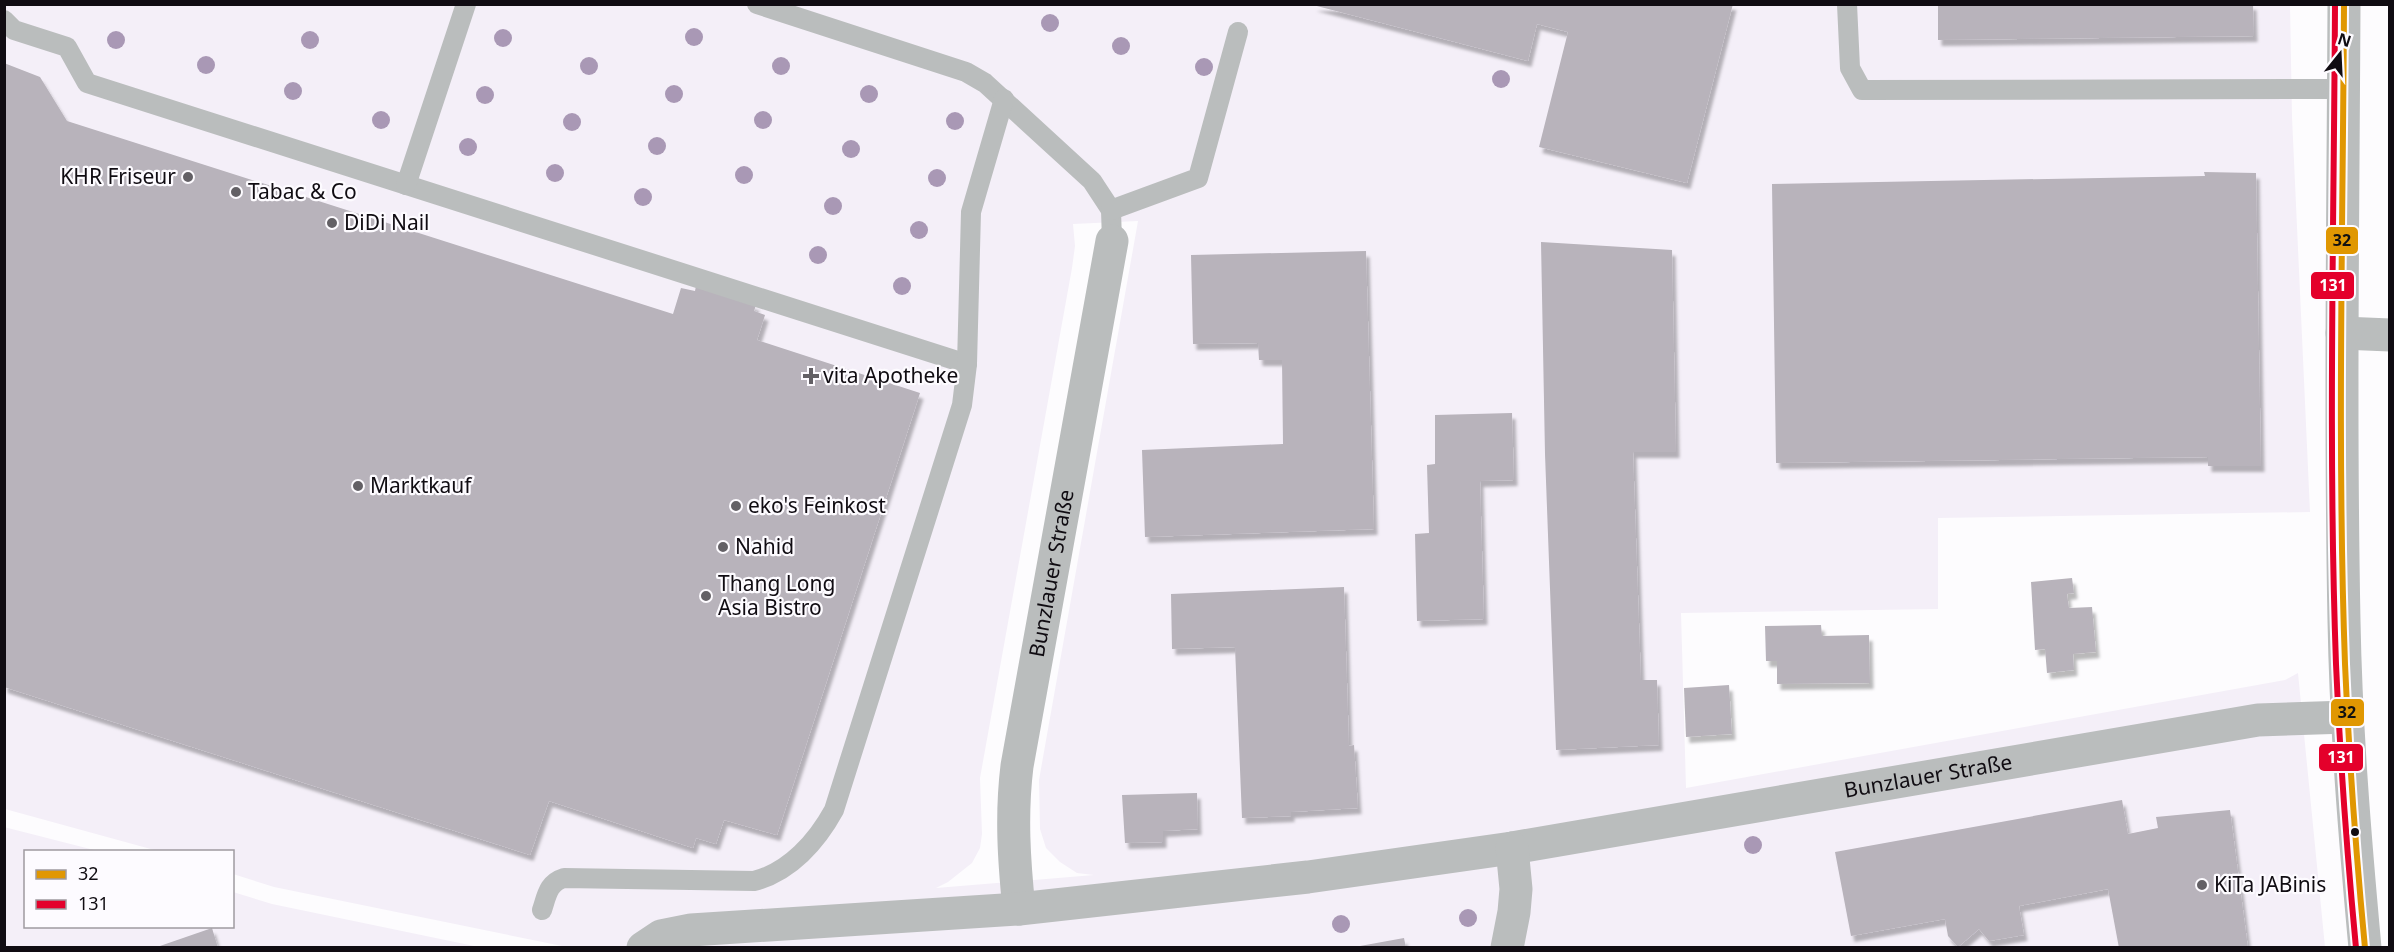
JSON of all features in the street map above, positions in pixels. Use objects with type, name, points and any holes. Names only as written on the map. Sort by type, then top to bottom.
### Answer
[{"type":"street","points":[[2344,4],[2342,333],[2344,611],[2347,717],[2365,948]]},
{"type":"street","name":"Bunzlauer Straße","points":[[1019,909],[1012,802],[1112,226]]},
{"type":"street","points":[[2342,333],[2390,335]]},
{"type":"street","name":"Bunzlauer Straße","points":[[643,948],[662,936],[691,930],[1019,909],[1213,890],[1512,848],[2247,722],[2347,717]]},
{"type":"street","points":[[1507,948],[1516,889],[1512,848]]},
{"type":"lane","points":[[406,185],[466,4]]},
{"type":"lane","points":[[758,4],[966,72],[985,82],[1092,181],[1112,226],[1198,178],[1238,32]]},
{"type":"lane","points":[[1846,4],[1850,68],[1862,90],[2344,90]]},
{"type":"lane","points":[[4,20],[14,30],[68,47],[87,83],[966,364]]},
{"type":"lane","points":[[542,910],[550,886],[555,881],[564,878],[754,881],[770,877],[785,867],[817,837],[834,810],[962,405],[966,364],[971,212],[1004,99]]},
{"type":"shaded area","points":[[4,5],[2290,5],[2292,117],[2310,512],[1938,518],[1938,609],[1681,613],[1686,788],[2285,680],[2298,673],[2325,947],[567,947],[274,887],[234,874],[234,850],[154,850],[5,809]],"holes":[[[1138,221],[1039,780],[1040,829],[1046,848],[1060,862],[1077,873],[1094,875],[936,888],[948,882],[972,863],[980,848],[982,834],[980,778],[1072,268],[1075,246],[1073,224]]]},
{"type":"shaded area","points":[[4,827],[94,850],[24,850],[24,928],[234,928],[234,892],[272,904],[479,947],[5,947]]},
{"type":"building","points":[[1733,4],[1687,183],[1539,147],[1568,32],[1537,24],[1528,61],[1313,5]]},
{"type":"building","points":[[1938,4],[2253,4],[2254,36],[1938,40]]},
{"type":"building","points":[[4,63],[40,77],[67,121],[673,314],[681,288],[695,291],[696,286],[756,305],[754,311],[765,315],[757,340],[920,393],[777,835],[724,820],[716,844],[696,838],[693,848],[549,801],[530,855],[4,687]]},
{"type":"building","points":[[2204,172],[2256,173],[2261,466],[2208,466],[2208,457],[1776,463],[1772,184],[2205,176]]},
{"type":"building","points":[[1541,242],[1672,250],[1676,452],[1633,452],[1641,680],[1657,680],[1659,745],[1556,750],[1545,454]]},
{"type":"building","points":[[1366,251],[1374,529],[1145,537],[1142,450],[1283,444],[1282,360],[1259,360],[1258,343],[1193,344],[1191,255]]},
{"type":"building","points":[[1512,413],[1514,480],[1480,481],[1484,619],[1417,621],[1415,534],[1429,533],[1427,465],[1435,464],[1435,415]]},
{"type":"building","points":[[2072,578],[2074,593],[2067,594],[2069,608],[2092,607],[2096,652],[2073,654],[2074,670],[2047,673],[2045,649],[2035,650],[2031,582]]},
{"type":"building","points":[[1344,587],[1349,746],[1354,745],[1358,808],[1291,812],[1291,816],[1242,818],[1235,647],[1172,649],[1171,594]]},
{"type":"building","points":[[1821,625],[1822,636],[1869,635],[1870,683],[1777,684],[1777,661],[1766,661],[1765,626]]},
{"type":"building","points":[[1729,685],[1732,734],[1686,737],[1684,688]]},
{"type":"building","points":[[1197,793],[1198,829],[1163,831],[1163,842],[1125,843],[1122,795]]},
{"type":"building","points":[[2122,800],[2128,834],[2158,828],[2156,817],[2230,810],[2248,948],[2119,948],[2108,889],[2019,906],[2024,935],[1989,941],[1979,929],[1958,947],[1948,936],[1945,919],[1851,936],[1835,852]]},
{"type":"building","points":[[212,928],[218,948],[157,948],[157,947]]},
{"type":"building","points":[[1404,938],[1406,948],[1360,948],[1360,946]]},
{"type":"transit line","name":"131","points":[[2335,4],[2332,416],[2334,582],[2340,735],[2356,948]]},
{"type":"transit line","name":"32","points":[[2344,4],[2341,416],[2343,582],[2349,735],[2365,948]]},
{"type":"place","name":"KHR Friseur","points":[[188,177]]},
{"type":"place","name":"Tabac & Co","points":[[236,192]]},
{"type":"place","name":"DiDi Nail","points":[[332,223]]},
{"type":"place","name":"vita Apotheke","points":[[811,376]]},
{"type":"place","name":"Marktkauf","points":[[358,486]]},
{"type":"place","name":"eko's Feinkost","points":[[736,506]]},
{"type":"place","name":"Nahid","points":[[723,547]]},
{"type":"place","name":"Thang Long Asia Bistro","points":[[706,596]]},
{"type":"place","name":"KiTa JABinis","points":[[2202,885]]}]
